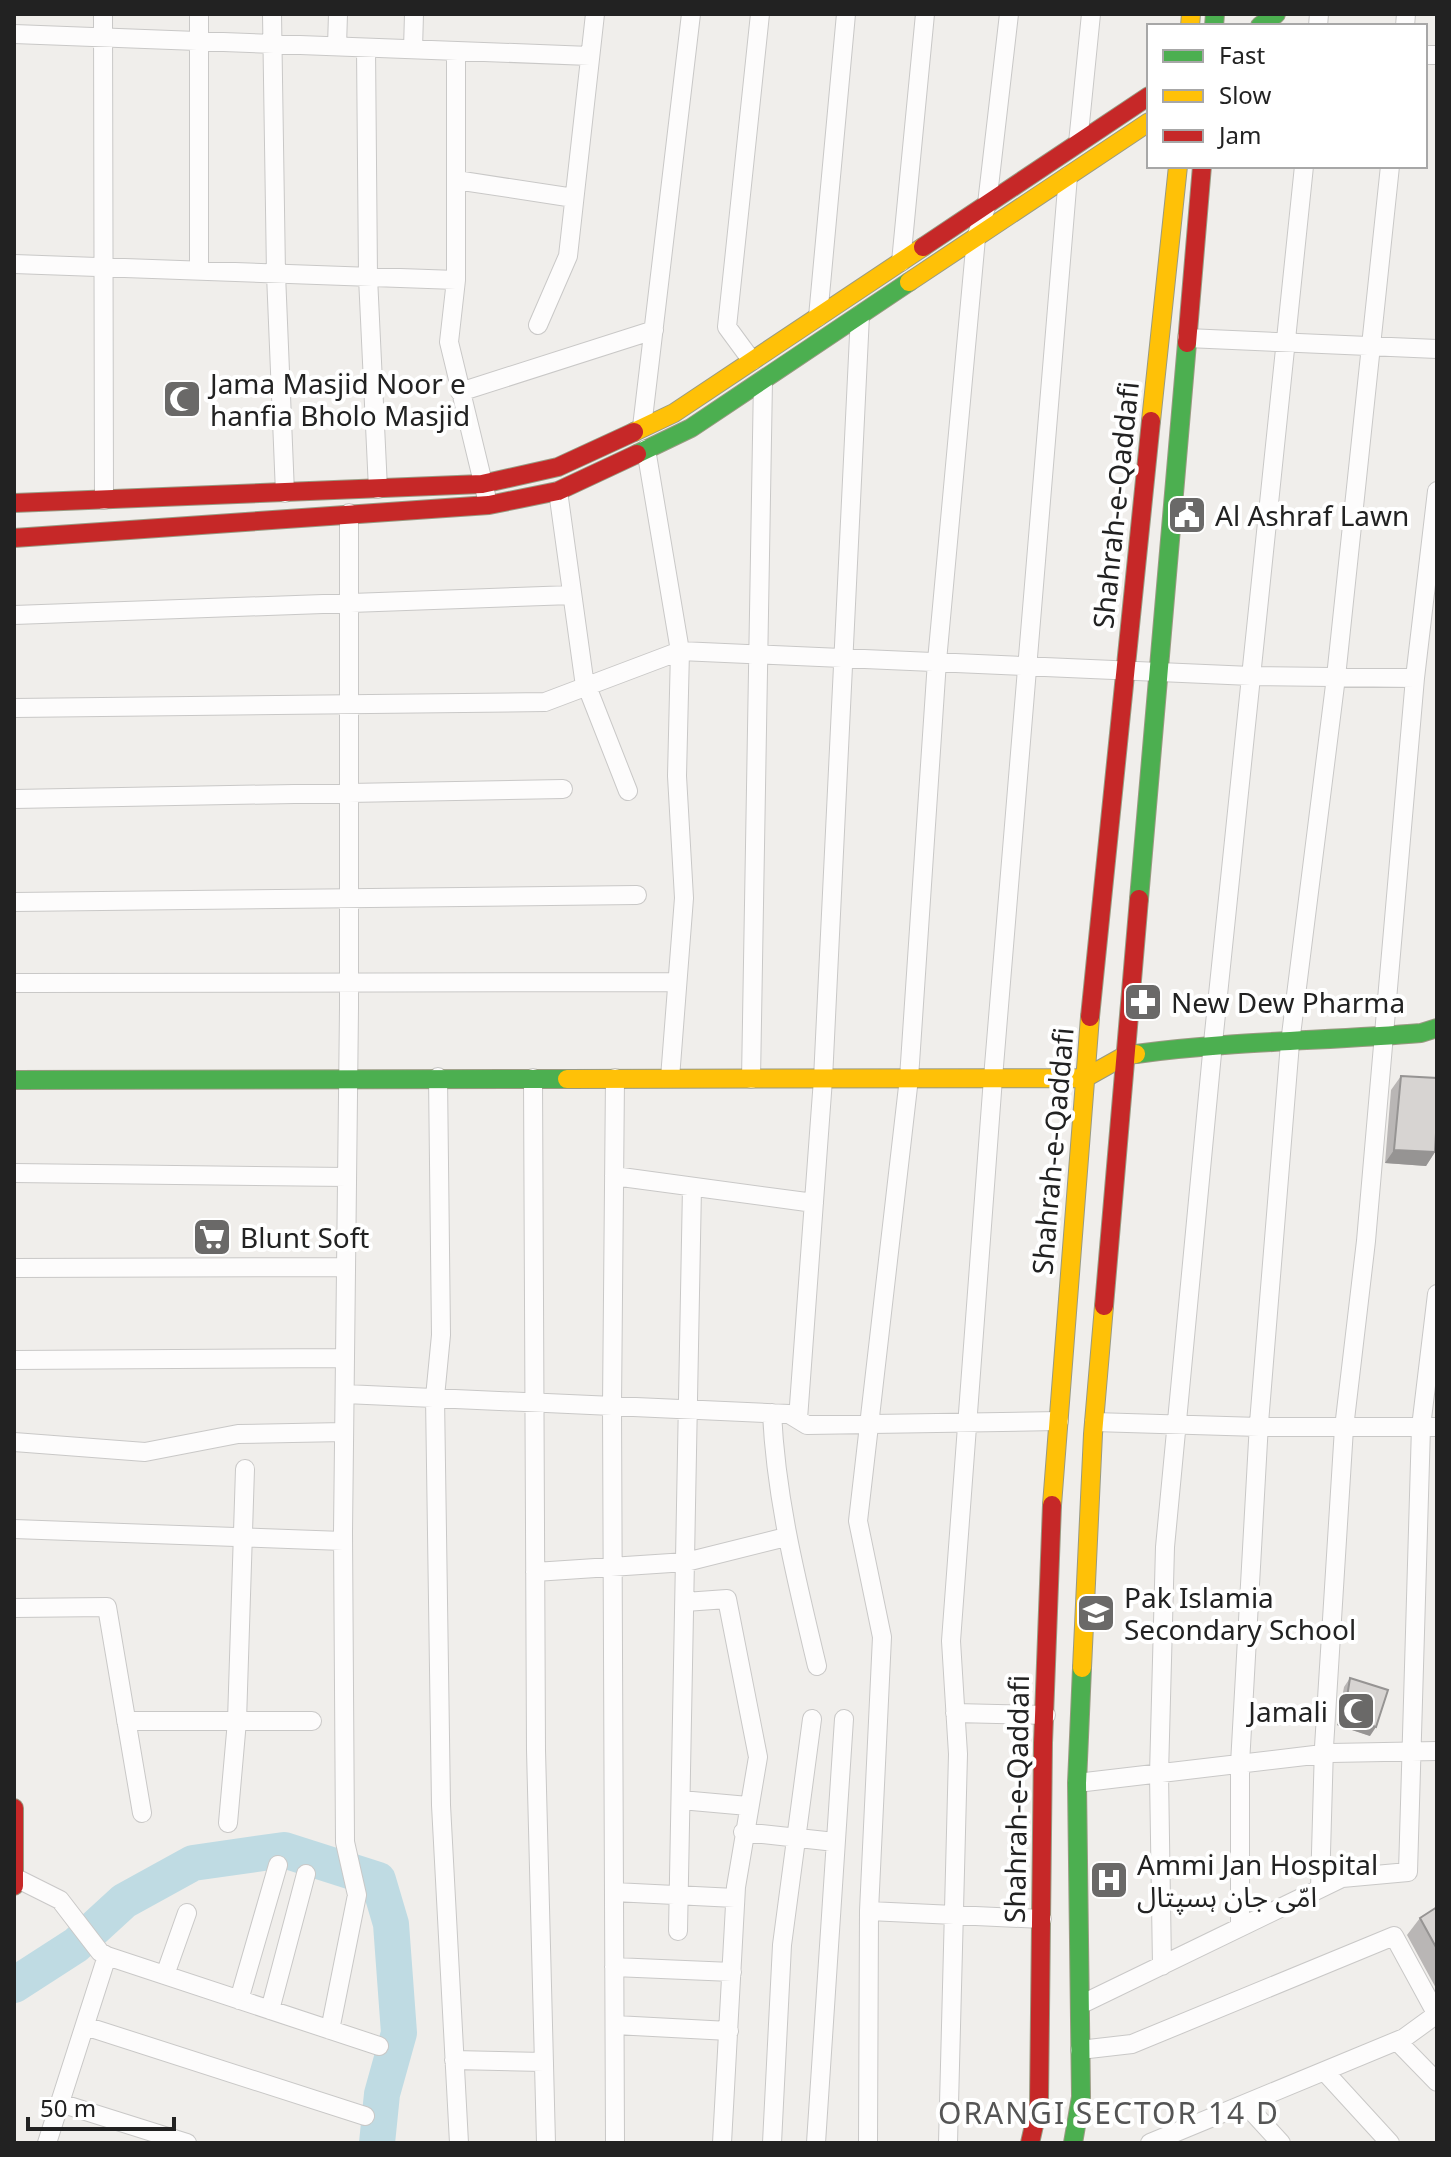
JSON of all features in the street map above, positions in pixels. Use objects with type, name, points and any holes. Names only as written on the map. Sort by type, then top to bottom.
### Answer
[{"type":"main road","points":[[14,503],[482,484],[558,467],[674,413],[1147,97]]},
{"type":"main road","points":[[14,538],[489,505],[558,491],[691,428],[1147,123]]},
{"type":"main road","name":"Shahrah-e-Qaddafi","points":[[1030,2143],[1039,2103],[1051,1530],[1059,1421],[1085,1078],[1178,168]]},
{"type":"main road","name":"Shahrah-e-Qaddafi","points":[[1073,2143],[1081,2097],[1077,1783],[1094,1422],[1202,168]]},
{"type":"main road","points":[[14,1080],[1085,1078],[1126,1055],[1213,1043],[1290,1043],[1437,1028]]},
{"type":"main road","points":[[14,1808],[14,1880]]},
{"type":"street","points":[[103,14],[104,500]]},
{"type":"street","points":[[199,14],[199,271]]},
{"type":"street","points":[[272,14],[276,274],[285,493]]},
{"type":"street","points":[[337,46],[338,14]]},
{"type":"street","points":[[413,49],[414,14]]},
{"type":"street","points":[[538,325],[568,256],[595,14]]},
{"type":"street","points":[[642,427],[691,14]]},
{"type":"street","points":[[752,361],[727,327],[760,14]]},
{"type":"street","points":[[818,317],[846,14]]},
{"type":"street","points":[[901,262],[925,14]]},
{"type":"street","points":[[868,2143],[869,1911],[882,1637],[858,1521],[909,1078],[937,661],[976,238],[987,204],[1009,14]]},
{"type":"street","points":[[1078,143],[1091,14]]},
{"type":"street","points":[[14,34],[590,56]]},
{"type":"street","points":[[366,48],[368,277],[378,489]]},
{"type":"street","points":[[456,51],[456,280],[449,342],[489,505]]},
{"type":"street","points":[[1162,1966],[1159,1774],[1165,1547],[1213,1043],[1304,168]]},
{"type":"street","points":[[1240,1927],[1240,1764],[1259,1427],[1290,1043],[1336,677],[1390,168]]},
{"type":"street","points":[[948,2143],[958,1754],[951,1641],[993,1078],[1068,176]]},
{"type":"street","points":[[456,180],[574,198]]},
{"type":"street","points":[[14,264],[456,280]]},
{"type":"street","points":[[798,1419],[823,1079],[860,315]]},
{"type":"street","points":[[460,392],[654,330]]},
{"type":"street","points":[[1187,338],[1371,349],[1437,349]]},
{"type":"street","points":[[751,1079],[763,380]]},
{"type":"street","points":[[646,449],[680,651],[677,776],[684,898],[670,1078]]},
{"type":"street","points":[[558,491],[588,689],[628,791]]},
{"type":"street","points":[[1320,1888],[1344,1428],[1366,1241],[1381,1036],[1415,678],[1437,491]]},
{"type":"street","points":[[330,2030],[357,1895],[345,1842],[343,1541],[349,982],[349,513]]},
{"type":"street","points":[[14,615],[572,595]]},
{"type":"street","points":[[14,708],[545,702],[588,689],[680,651],[1126,668],[1251,676],[1415,678]]},
{"type":"street","points":[[1418,653],[1437,654]]},
{"type":"street","points":[[14,799],[563,789]]},
{"type":"street","points":[[14,902],[637,895]]},
{"type":"street","points":[[14,983],[676,982]]},
{"type":"street","points":[[438,1077],[441,1335],[435,1397],[441,1805],[459,2143]]},
{"type":"street","points":[[533,1078],[535,1572],[546,2143]]},
{"type":"street","points":[[615,1078],[612,1406],[615,2143]]},
{"type":"street","points":[[14,1173],[347,1177]]},
{"type":"street","points":[[614,1176],[814,1203]]},
{"type":"street","points":[[678,1931],[692,1187]]},
{"type":"street","points":[[14,1268],[346,1267]]},
{"type":"street","points":[[1080,2005],[1342,1878],[1408,1872],[1437,1294]]},
{"type":"street","points":[[14,1360],[345,1358]]},
{"type":"street","points":[[345,1394],[789,1414],[807,1425],[1059,1421]]},
{"type":"street","points":[[772,1413],[775,1475],[786,1537],[817,1666]]},
{"type":"street","points":[[1094,1422],[1259,1427],[1429,1427]]},
{"type":"street","points":[[14,1442],[145,1452],[238,1434],[344,1432]]},
{"type":"street","points":[[228,1823],[237,1721],[245,1469]]},
{"type":"street","points":[[14,1529],[343,1541]]},
{"type":"street","points":[[535,1572],[686,1562],[786,1537]]},
{"type":"street","points":[[685,1602],[727,1599],[758,1757],[743,1832],[735,1898],[722,2143]]},
{"type":"street","points":[[14,1608],[107,1607],[142,1813]]},
{"type":"street","points":[[955,1713],[1046,1715]]},
{"type":"street","points":[[772,2143],[782,1945],[812,1719]]},
{"type":"street","points":[[816,2143],[844,1719]]},
{"type":"street","points":[[126,1721],[312,1721]]},
{"type":"street","points":[[1077,1783],[1325,1754],[1437,1751]]},
{"type":"street","points":[[681,1800],[748,1806]]},
{"type":"street","points":[[743,1832],[835,1842]]},
{"type":"street","points":[[239,2000],[278,1865]]},
{"type":"street","points":[[270,2010],[306,1874]]},
{"type":"street","points":[[14,1880],[60,1900],[104,1954],[379,2046]]},
{"type":"street","points":[[614,1892],[735,1898]]},
{"type":"street","points":[[869,1911],[1042,1919]]},
{"type":"street","points":[[165,1975],[187,1913]]},
{"type":"street","points":[[1080,2050],[1132,2044],[1394,1936],[1437,2014],[1397,2041],[1247,2106],[1150,2143]]},
{"type":"street","points":[[47,2143],[85,2026],[104,1954]]},
{"type":"street","points":[[614,1967],[732,1972]]},
{"type":"street","points":[[615,2025],[729,2031]]},
{"type":"street","points":[[85,2026],[365,2116]]},
{"type":"street","points":[[1397,2041],[1437,2082]]},
{"type":"street","points":[[454,2060],[544,2062]]},
{"type":"street","points":[[1325,2072],[1390,2143]]},
{"type":"street","points":[[60,2103],[187,2143]]},
{"type":"street","points":[[1247,2106],[1281,2143]]},
{"type":"building","points":[[1401,1076],[1437,1078],[1435,1152],[1394,1150]]},
{"type":"building","points":[[1350,1678],[1388,1690],[1376,1727],[1344,1716]]},
{"type":"building","points":[[1437,1907],[1437,1949],[1420,1918]]},
{"type":"waterway","points":[[14,1985],[76,1945],[124,1901],[193,1863],[284,1850],[378,1880],[391,1924],[399,2033],[382,2094],[377,2143]]},
{"type":"traffic: fast","points":[[1214,24],[1215,14]]},
{"type":"traffic: fast","points":[[1263,24],[1276,14]]},
{"type":"traffic: fast","points":[[637,454],[691,428],[909,282]]},
{"type":"traffic: fast","points":[[1139,899],[1187,343]]},
{"type":"traffic: fast","points":[[1136,1054],[1207,1046],[1421,1033],[1437,1028]]},
{"type":"traffic: fast","points":[[14,1080],[567,1079]]},
{"type":"traffic: fast","points":[[1073,2143],[1081,2097],[1077,1783],[1082,1668]]},
{"type":"traffic: slow","points":[[1190,24],[1191,14]]},
{"type":"traffic: slow","points":[[909,282],[1147,123]]},
{"type":"traffic: slow","points":[[1151,421],[1178,168]]},
{"type":"traffic: slow","points":[[634,432],[674,413],[923,247]]},
{"type":"traffic: slow","points":[[1052,1505],[1090,1017]]},
{"type":"traffic: slow","points":[[567,1079],[1085,1078],[1126,1055],[1136,1054]]},
{"type":"traffic: slow","points":[[1082,1668],[1093,1434],[1104,1306]]},
{"type":"traffic: jam","points":[[923,247],[1147,97]]},
{"type":"traffic: jam","points":[[1187,343],[1202,168]]},
{"type":"traffic: jam","points":[[1090,1017],[1151,421]]},
{"type":"traffic: jam","points":[[14,503],[482,484],[558,467],[634,432]]},
{"type":"traffic: jam","points":[[14,538],[489,505],[558,491],[637,454]]},
{"type":"traffic: jam","points":[[1104,1306],[1139,899]]},
{"type":"traffic: jam","points":[[1030,2143],[1039,2103],[1043,1743],[1052,1505]]},
{"type":"traffic: jam","points":[[14,1808],[14,1886]]},
{"type":"place","name":"Jama Masjid Noor e hanfia Bholo Masjid","points":[[182,399]]},
{"type":"place","name":"Al Ashraf Lawn","points":[[1187,515]]},
{"type":"place","name":"New Dew Pharma","points":[[1143,1002]]},
{"type":"place","name":"Blunt Soft","points":[[212,1237]]},
{"type":"place","name":"Pak Islamia Secondary School","points":[[1096,1613]]},
{"type":"place","name":"Jamali","points":[[1356,1711]]},
{"type":"place","name":"Ammi Jan Hospital امّی جان ہسپتال","points":[[1109,1880]]},
{"type":"district","name":"ORANGI SECTOR 14 D","points":[[1109,2112]]}]
